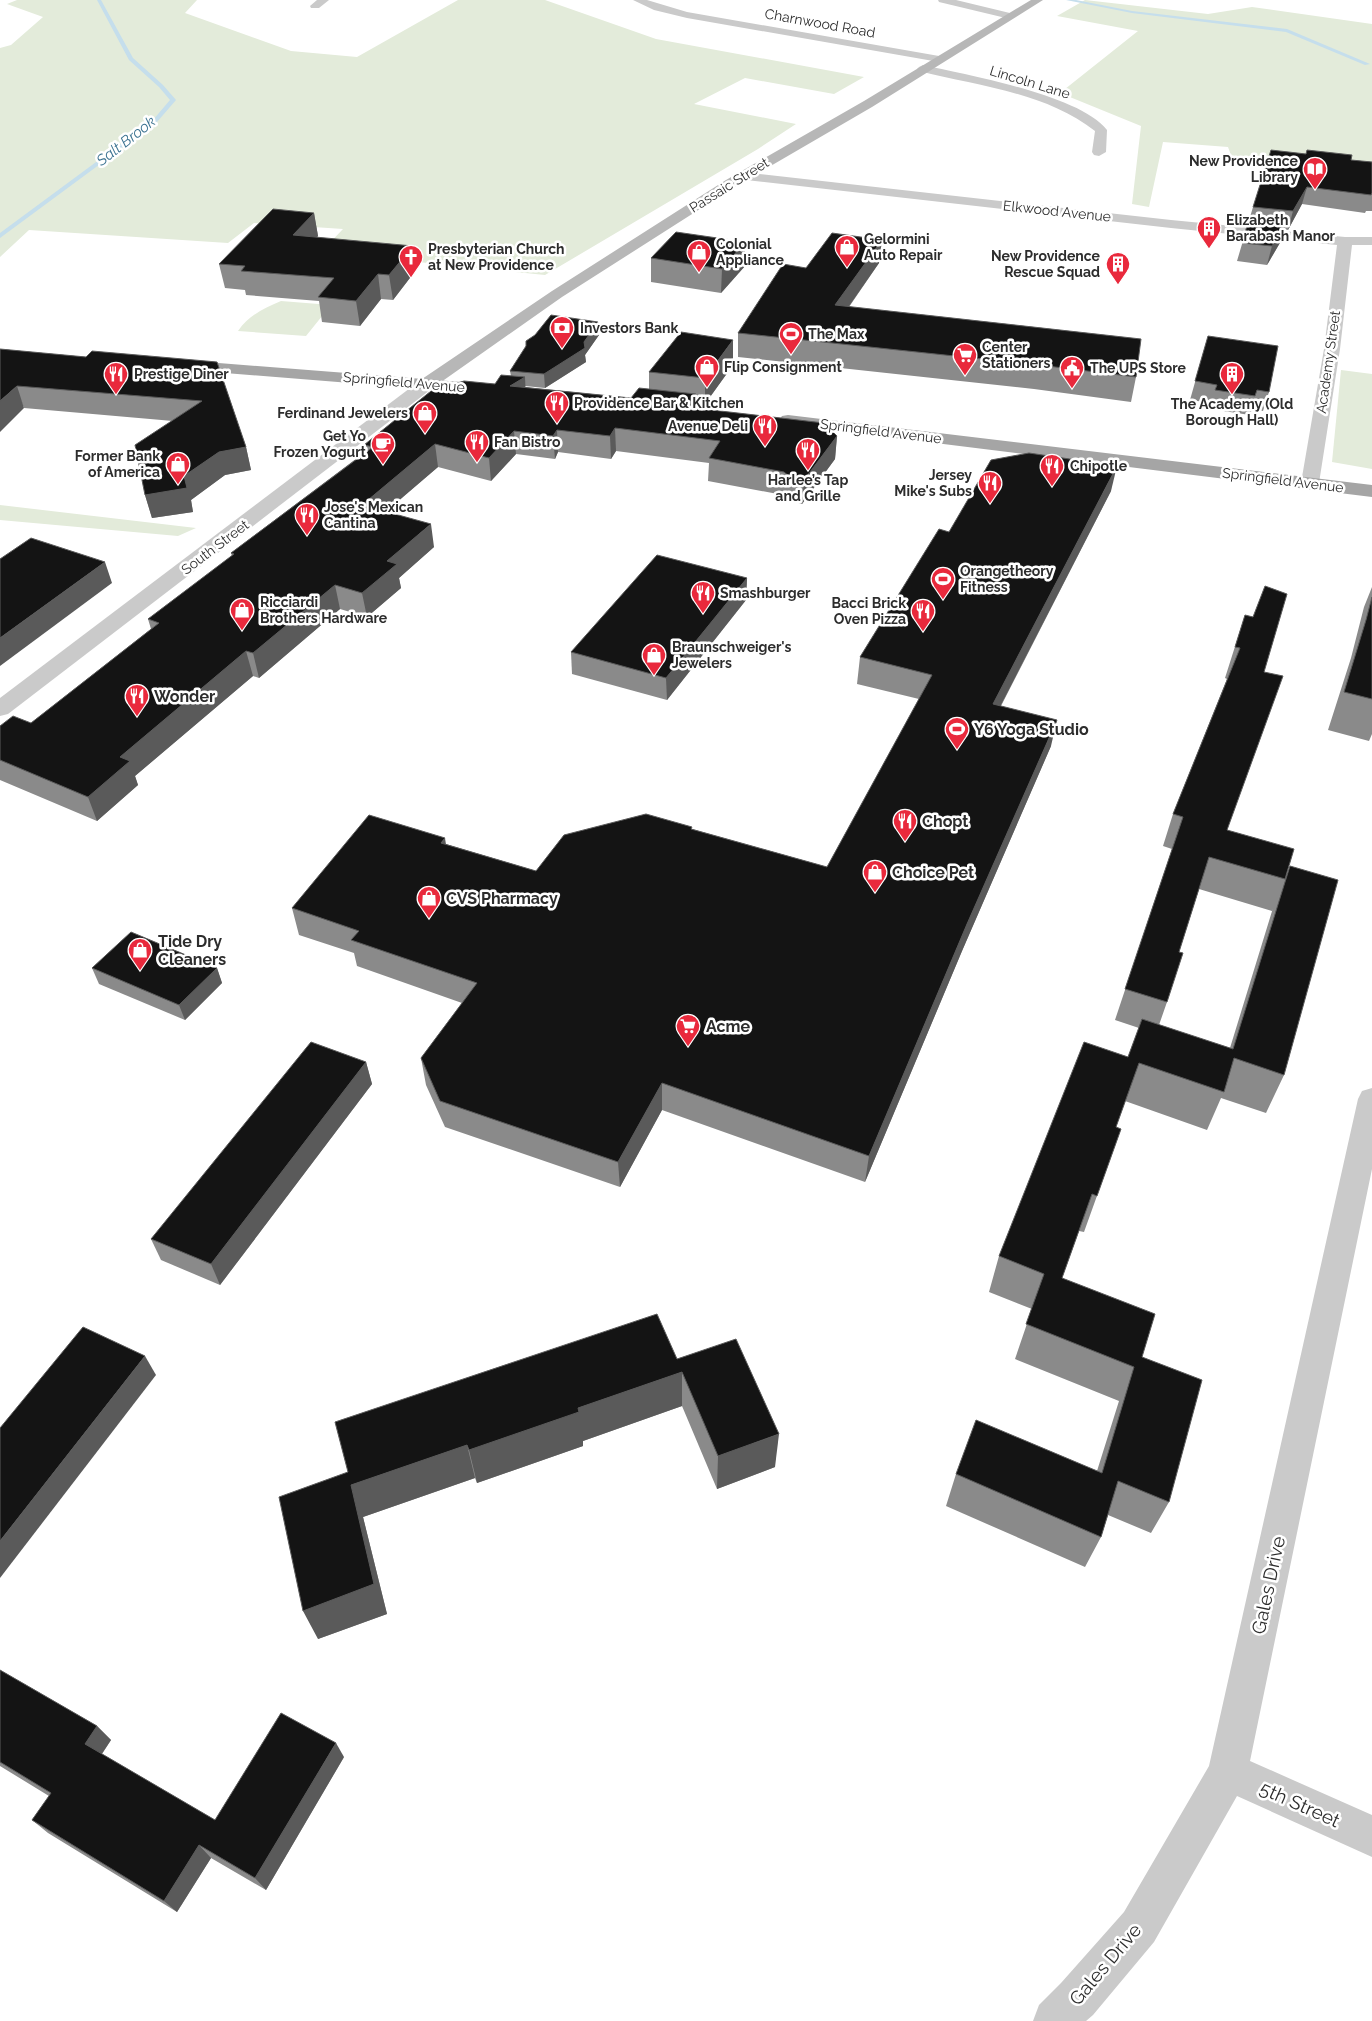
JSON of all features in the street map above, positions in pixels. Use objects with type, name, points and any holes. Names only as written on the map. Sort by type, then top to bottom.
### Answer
[{"type":"main road","name":"Passaic Street","points":[[428,383],[549,299],[742,176],[868,104],[1038,0]]},
{"type":"main road","name":"Springfield Avenue","points":[[161,363],[504,390]]},
{"type":"main road","name":"Springfield Avenue","points":[[768,418],[1372,491]]},
{"type":"street","name":"Charnwood Road","points":[[638,0],[658,8],[687,15],[939,60]]},
{"type":"street","points":[[943,0],[1010,16]]},
{"type":"street","name":"Lincoln Lane","points":[[924,69],[1020,93],[1074,111],[1091,120],[1101,130],[1099,152]]},
{"type":"street","name":"Elkwood Avenue","points":[[742,176],[1162,223],[1345,241],[1372,241]]},
{"type":"street","name":"Academy Street","points":[[1310,483],[1332,349],[1345,241]]},
{"type":"street","name":"South Street","points":[[0,710],[428,383]]},
{"type":"street","name":"Gales Drive","points":[[1055,2021],[1077,1999],[1138,1927],[1228,1772],[1372,1100]]},
{"type":"street","name":"5th Street","points":[[1228,1772],[1372,1836]]},
{"type":"green space","points":[[17,0],[197,0],[185,13],[291,51],[357,57],[458,0],[545,0],[656,39],[864,77],[834,94],[745,78],[694,104],[796,124],[758,149],[545,275],[321,252],[343,229],[254,223],[228,243],[29,230],[0,257],[0,48],[11,45],[43,17],[7,4]]},
{"type":"green space","points":[[1085,0],[1208,14],[1252,7],[1372,24],[1372,172],[1232,158],[1228,147],[1163,142],[1149,207],[1132,204],[1141,126],[1060,93],[1138,31],[1057,16]]},
{"type":"green space","points":[[281,301],[331,305],[306,336],[238,331],[242,325],[262,310]]},
{"type":"green space","points":[[1341,370],[1372,374],[1372,469],[1332,462]]},
{"type":"green space","points":[[0,505],[196,528],[178,536],[0,520]]},
{"type":"building","points":[[1271,150],[1306,154],[1307,150],[1352,155],[1351,160],[1372,162],[1372,193],[1371,195],[1307,187],[1293,211],[1253,207]]},
{"type":"building","points":[[273,209],[314,213],[293,235],[413,246],[389,275],[378,274],[356,301],[318,297],[334,278],[241,271],[245,266],[219,264]]},
{"type":"building","points":[[1249,219],[1286,223],[1272,246],[1242,243]]},
{"type":"building","points":[[676,232],[745,242],[722,269],[651,258]]},
{"type":"building","points":[[832,233],[882,240],[835,305],[1141,339],[1136,377],[738,333],[783,264],[806,268]]},
{"type":"building","points":[[551,315],[598,322],[584,342],[585,348],[544,374],[510,371],[526,346],[526,341],[535,335]]},
{"type":"building","points":[[681,332],[733,340],[705,378],[649,372]]},
{"type":"building","points":[[1208,336],[1278,346],[1269,392],[1257,390],[1255,396],[1215,390],[1217,385],[1195,381]]},
{"type":"building","points":[[0,349],[86,357],[92,351],[217,362],[246,447],[219,452],[184,476],[187,488],[145,495],[135,445],[202,401],[17,386],[0,401]]},
{"type":"building","points":[[501,375],[525,377],[510,386],[631,398],[639,388],[696,394],[686,407],[824,423],[837,436],[804,480],[790,477],[784,472],[709,458],[720,441],[615,428],[610,436],[557,430],[553,436],[514,431],[489,458],[435,444],[362,505],[431,524],[387,561],[397,564],[362,593],[335,585],[253,653],[246,651],[120,757],[130,761],[88,797],[0,760],[0,726],[13,716],[31,723],[159,623],[148,619],[234,554],[231,553],[373,447],[364,445],[431,391],[464,381],[495,384]]},
{"type":"building","points":[[1029,453],[1117,466],[993,704],[1057,720],[967,924],[869,1156],[662,1083],[618,1162],[440,1101],[421,1058],[477,983],[351,940],[359,931],[292,908],[369,815],[445,838],[441,843],[536,871],[564,835],[646,814],[692,827],[691,829],[827,867],[932,675],[860,657],[939,529],[949,532],[991,460]]},
{"type":"building","points":[[31,538],[105,562],[0,638],[0,559]]},
{"type":"building","points":[[657,555],[747,578],[666,678],[571,652]]},
{"type":"building","points":[[1265,586],[1287,594],[1264,672],[1283,676],[1227,830],[1294,849],[1285,879],[1209,857],[1179,952],[1183,953],[1167,1002],[1125,989],[1183,817],[1173,814],[1240,648],[1235,647],[1245,615],[1253,617]]},
{"type":"building","points":[[1372,597],[1372,699],[1344,692]]},
{"type":"building","points":[[1290,866],[1338,880],[1284,1075],[1234,1058],[1224,1092],[1139,1063],[1116,1127],[1121,1129],[1097,1196],[1092,1194],[1062,1278],[1155,1314],[1142,1357],[1202,1380],[1169,1502],[1118,1481],[1101,1537],[956,1474],[976,1420],[1102,1473],[1134,1367],[1026,1324],[1044,1274],[999,1256],[1084,1042],[1128,1057],[1142,1019],[1233,1049]]},
{"type":"building","points":[[131,932],[217,968],[179,1005],[92,968]]},
{"type":"building","points":[[311,1042],[366,1062],[211,1264],[151,1239]]},
{"type":"building","points":[[657,1314],[677,1359],[736,1339],[779,1434],[718,1456],[682,1372],[578,1408],[579,1412],[469,1450],[467,1445],[351,1485],[374,1584],[303,1611],[279,1497],[348,1472],[335,1422]]},
{"type":"building","points":[[83,1327],[145,1356],[0,1541],[0,1428]]},
{"type":"building","points":[[0,1670],[97,1726],[85,1744],[215,1820],[281,1713],[336,1743],[255,1878],[199,1845],[164,1901],[32,1820],[51,1793],[0,1762]]},
{"type":"waterway","name":"Salt Brook","points":[[0,236],[155,121],[173,100],[161,86],[131,59],[99,0]]},
{"type":"waterway","points":[[1068,0],[1132,12],[1287,31],[1367,64]]},
{"type":"place","name":"New Providence Library","points":[[1315,190]]},
{"type":"place","name":"Elizabeth Barabash Manor","points":[[1209,249]]},
{"type":"place","name":"Gelormini Auto Repair","points":[[847,268]]},
{"type":"place","name":"Colonial Appliance","points":[[699,273]]},
{"type":"place","name":"Presbyterian Church at New Providence","points":[[411,278]]},
{"type":"place","name":"New Providence Rescue Squad","points":[[1118,285]]},
{"type":"place","name":"Investors Bank","points":[[562,349]]},
{"type":"place","name":"The Max","points":[[791,355]]},
{"type":"place","name":"Center Stationers","points":[[965,376]]},
{"type":"place","name":"Flip Consignment","points":[[707,388]]},
{"type":"place","name":"The UPS Store","points":[[1072,389]]},
{"type":"place","name":"Prestige Diner","points":[[116,395]]},
{"type":"place","name":"The Academy (Old Borough Hall)","points":[[1232,395]]},
{"type":"place","name":"Providence Bar & Kitchen","points":[[557,424]]},
{"type":"place","name":"Ferdinand Jewelers","points":[[425,434]]},
{"type":"place","name":"Avenue Deli","points":[[765,447]]},
{"type":"place","name":"Fan Bistro","points":[[477,463]]},
{"type":"place","name":"Get Yo Frozen Yogurt","points":[[383,465]]},
{"type":"place","name":"Harlee’s Tap and Grille","points":[[808,471]]},
{"type":"place","name":"Former Bank of America","points":[[178,485]]},
{"type":"place","name":"Chipotle","points":[[1052,487]]},
{"type":"place","name":"Jersey Mike's Subs","points":[[990,504]]},
{"type":"place","name":"Jose's Mexican Cantina","points":[[307,536]]},
{"type":"place","name":"Orangetheory Fitness","points":[[943,600]]},
{"type":"place","name":"Smashburger","points":[[703,614]]},
{"type":"place","name":"Ricciardi Brothers Hardware","points":[[242,631]]},
{"type":"place","name":"Bacci Brick Oven Pizza","points":[[923,632]]},
{"type":"place","name":"Braunschweiger's Jewelers","points":[[654,676]]},
{"type":"place","name":"Wonder","points":[[137,717]]},
{"type":"place","name":"Y6 Yoga Studio","points":[[957,750]]},
{"type":"place","name":"Chopt","points":[[905,842]]},
{"type":"place","name":"Choice Pet","points":[[875,893]]},
{"type":"place","name":"CVS Pharmacy","points":[[429,919]]},
{"type":"place","name":"Tide Dry Cleaners","points":[[140,971]]},
{"type":"place","name":"Acme","points":[[688,1047]]}]
